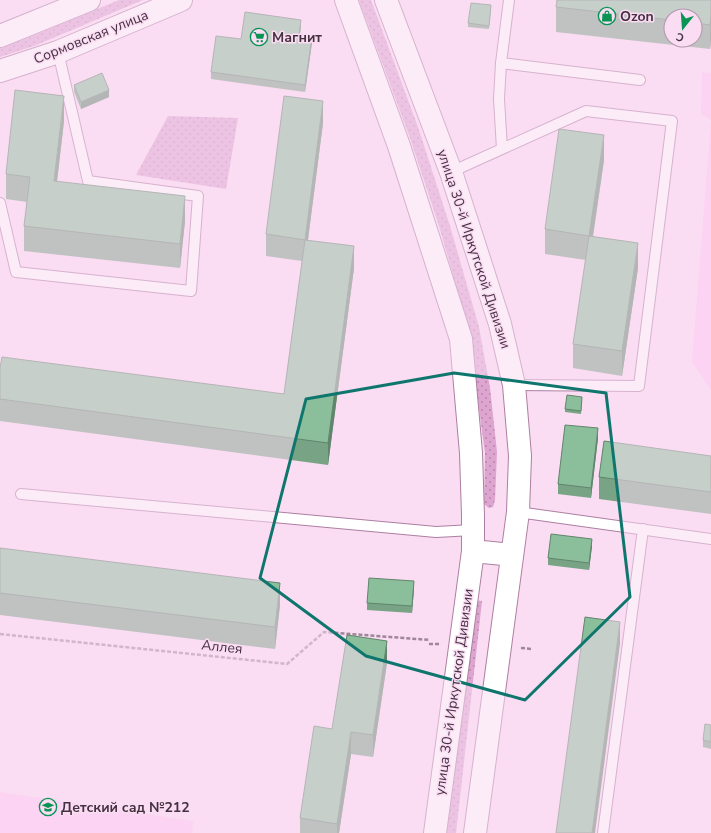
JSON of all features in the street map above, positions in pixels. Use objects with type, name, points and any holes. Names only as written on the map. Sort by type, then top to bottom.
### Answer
[{"type":"street","points":[[0,36],[89,0]]},
{"type":"street","name":"Сормовская улица","points":[[0,71],[58,52],[181,0]]},
{"type":"street","name":"улица 30-й Иркутской Дивизии","points":[[346,0],[399,146],[461,338],[471,453],[473,541],[435,833]]},
{"type":"street","name":"улица 30-й Иркутской Дивизии","points":[[386,0],[451,172],[500,324],[514,385],[520,456],[518,512],[475,833]]},
{"type":"street","points":[[473,541],[512,555]]},
{"type":"lane","points":[[502,149],[499,99],[501,63],[509,0]]},
{"type":"lane","points":[[0,202],[16,272],[191,291],[198,196],[88,182],[58,52]]},
{"type":"lane","points":[[501,63],[640,80]]},
{"type":"lane","points":[[451,172],[586,111],[672,121],[639,386],[514,385]]},
{"type":"lane","points":[[21,494],[436,532],[473,541]]},
{"type":"lane","points":[[518,512],[711,539]]},
{"type":"lane","points":[[603,833],[642,529]]},
{"type":"path","name":"Аллея","points":[[0,634],[287,664],[324,632],[430,640]]},
{"type":"highlighted area","points":[[454,373],[606,393],[630,597],[525,700],[366,656],[260,578],[306,399]]},
{"type":"shaded area","points":[[119,0],[143,0],[34,46],[0,57],[0,47],[27,38]]},
{"type":"shaded area","points":[[359,0],[371,0],[418,127],[450,226],[479,327],[490,388],[497,452],[495,500],[493,507],[489,508],[484,504],[485,453],[468,327],[439,226],[410,138]]},
{"type":"shaded area","points":[[702,72],[711,73],[711,120],[701,114]]},
{"type":"shaded area","points":[[168,116],[238,118],[226,189],[136,175]]},
{"type":"shaded area","points":[[711,121],[711,390],[692,362]]},
{"type":"shaded area","points":[[473,600],[482,601],[456,833],[443,833]]},
{"type":"shaded area","name":"Детский сад №212","points":[[0,792],[193,821],[192,833],[0,833]]},
{"type":"building","points":[[557,0],[711,0],[711,15],[710,25],[703,24],[703,8],[663,8],[663,19],[556,7]]},
{"type":"building","points":[[471,3],[491,5],[489,26],[468,23]]},
{"type":"building","points":[[245,12],[301,20],[299,34],[312,36],[305,85],[211,72],[216,36],[241,39]]},
{"type":"building","points":[[102,73],[109,90],[81,102],[74,85]]},
{"type":"building","points":[[15,90],[64,96],[54,181],[185,196],[180,244],[24,226],[30,177],[6,174]]},
{"type":"building","points":[[284,96],[323,101],[305,240],[266,234]]},
{"type":"building","points":[[559,129],[604,135],[589,236],[545,229]]},
{"type":"building","points":[[589,236],[638,243],[622,351],[573,344]]},
{"type":"building","points":[[305,240],[354,246],[328,443],[0,399],[0,368],[2,357],[284,394]]},
{"type":"building","points":[[567,395],[582,397],[581,411],[565,409]]},
{"type":"building","points":[[565,425],[598,428],[591,488],[558,484]]},
{"type":"building","points":[[604,441],[711,456],[711,492],[599,477]]},
{"type":"building","points":[[551,534],[592,539],[589,563],[548,558]]},
{"type":"building","points":[[0,548],[280,583],[275,627],[0,593]]},
{"type":"building","points":[[369,578],[414,581],[412,606],[367,603]]},
{"type":"building","points":[[585,617],[620,622],[592,833],[556,833]]},
{"type":"building","points":[[347,635],[387,641],[373,735],[351,732],[337,824],[300,818],[314,726],[332,729]]},
{"type":"building","points":[[705,724],[711,725],[711,742],[703,740]]},
{"type":"place","name":"Ozon","points":[[607,16]]},
{"type":"place","name":"Магнит","points":[[259,37]]},
{"type":"place","name":"Детский сад №212","points":[[48,807]]}]
